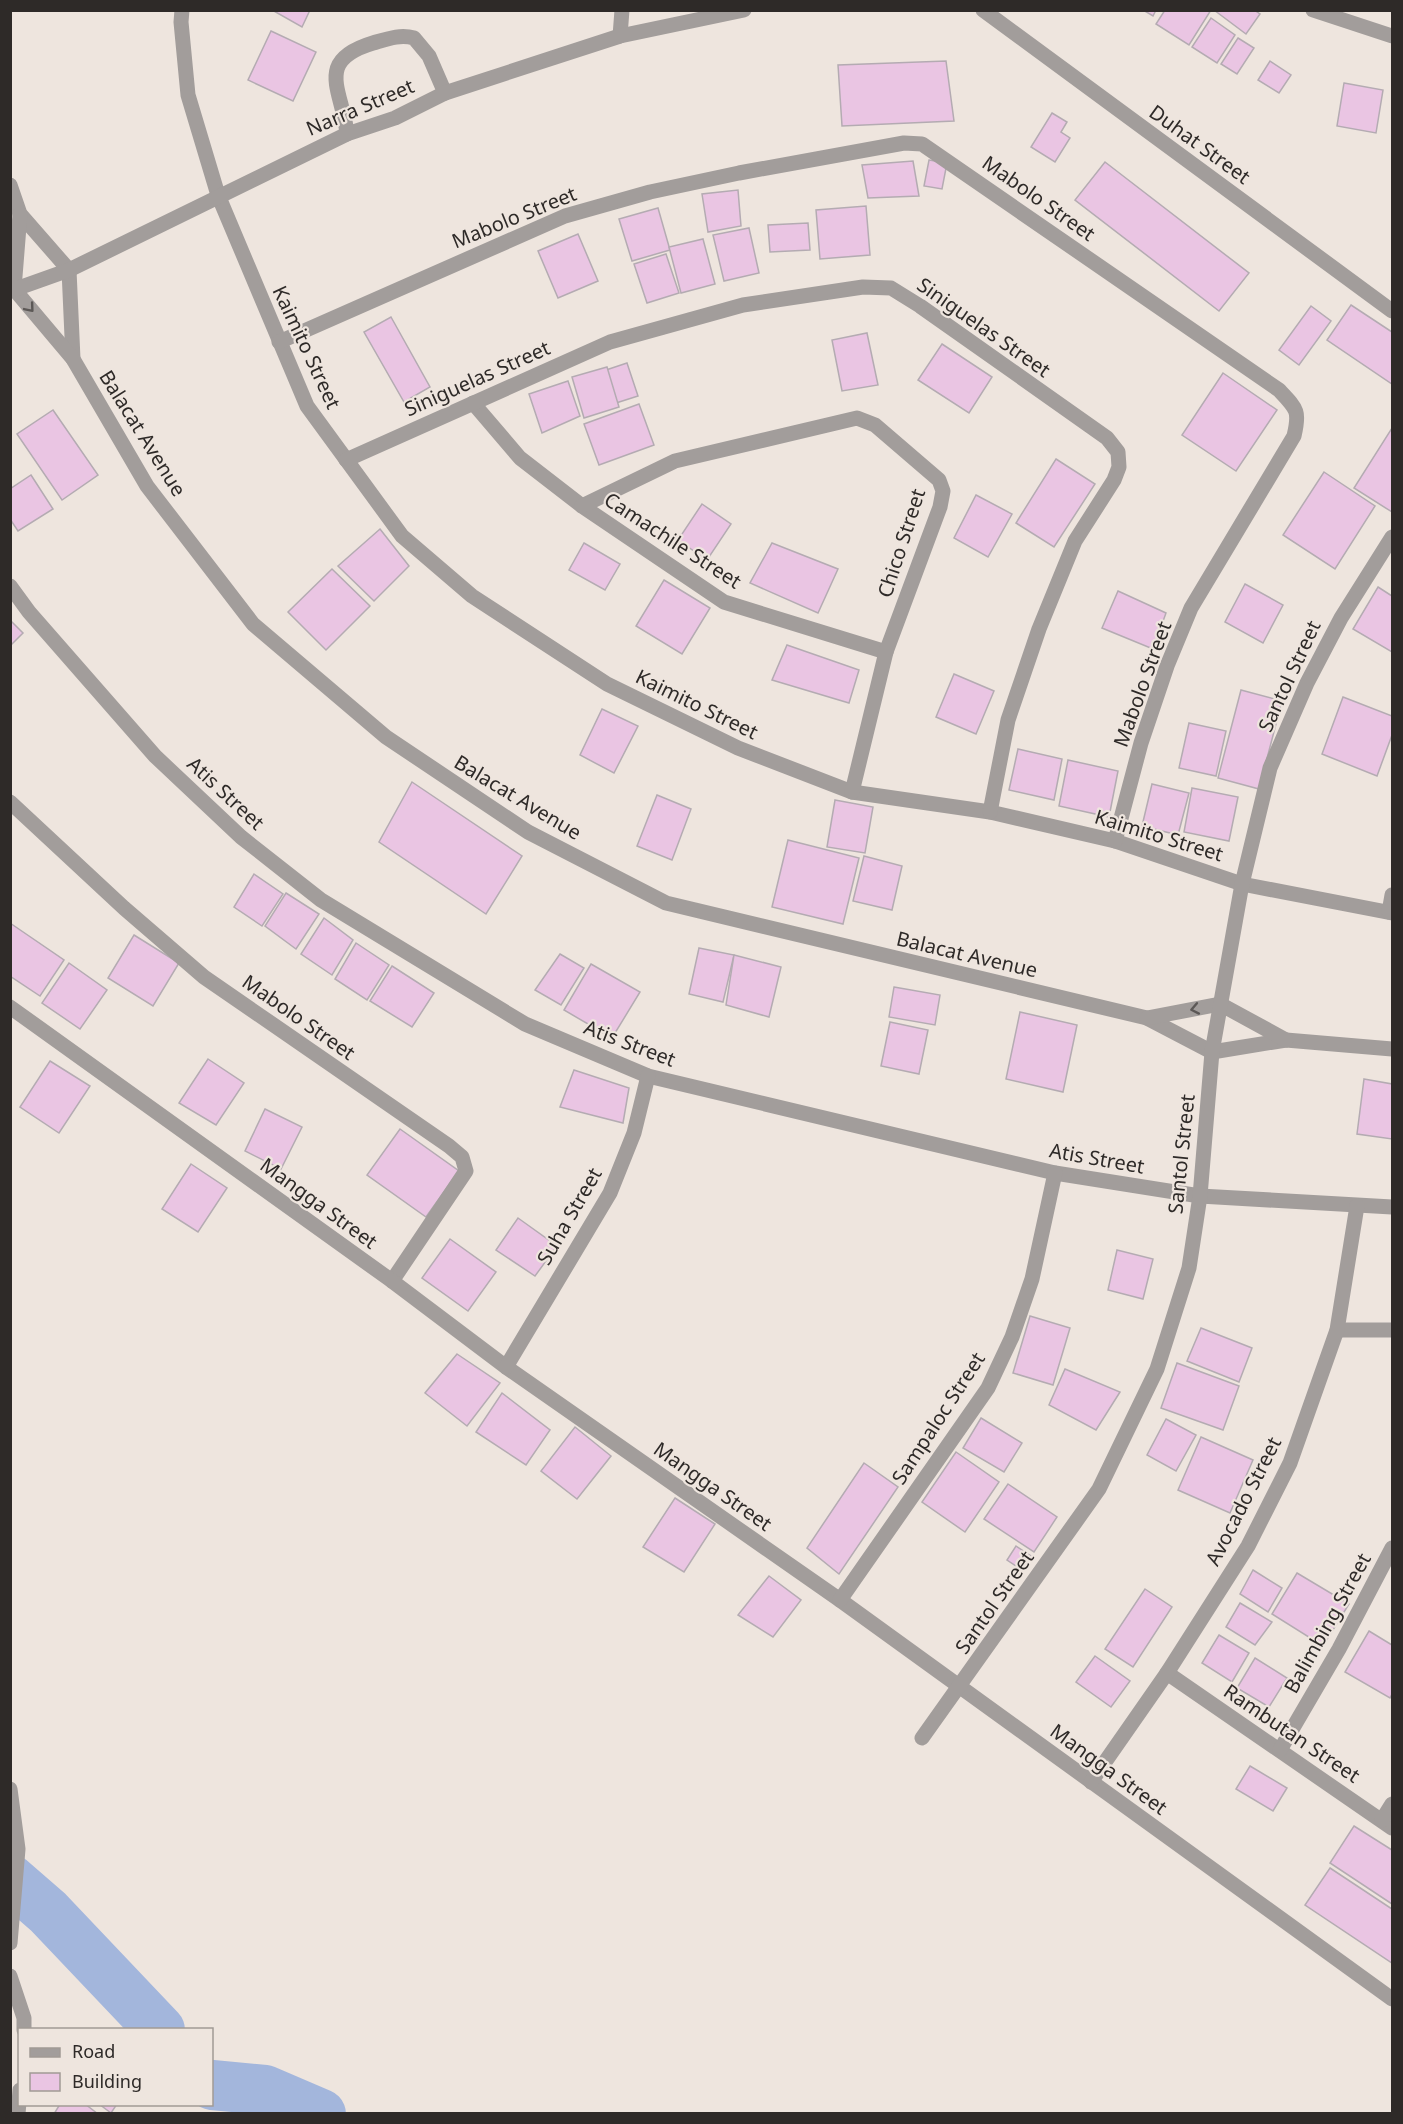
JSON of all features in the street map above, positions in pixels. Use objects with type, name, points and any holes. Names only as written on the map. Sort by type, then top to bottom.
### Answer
[{"type":"street","name":"Kaimito Street","points":[[182,10],[181,22],[188,95],[218,195],[307,406],[402,536],[472,596],[607,684],[738,748],[852,792],[990,812],[1115,841],[1242,884],[1391,913]]},
{"type":"street","points":[[620,36],[622,10]]},
{"type":"street","name":"Narra Street","points":[[12,290],[69,270],[218,195],[347,134],[396,118],[445,93],[620,36],[744,10]]},
{"type":"street","name":"Duhat Street","points":[[983,10],[1392,310]]},
{"type":"street","points":[[1313,10],[1392,36]]},
{"type":"street","points":[[347,134],[345,117],[336,87],[339,65],[353,49],[398,36],[414,38],[429,56],[445,93]]},
{"type":"street","name":"Mabolo Street","points":[[279,342],[565,216],[650,192],[739,173],[904,143],[922,144],[1279,390],[1292,404],[1298,417],[1294,436],[1191,608],[1167,666],[1141,743],[1115,841]]},
{"type":"street","points":[[10,185],[20,214],[69,270]]},
{"type":"street","points":[[12,290],[20,214]]},
{"type":"street","name":"Balacat Avenue","points":[[69,270],[73,359]]},
{"type":"street","name":"Siniguelas Street","points":[[346,460],[621,338],[743,305],[863,287],[891,288],[1107,438],[1118,452],[1119,467],[1114,480],[1075,541],[1039,629],[1008,720],[990,812]]},
{"type":"street","name":"Balacat Avenue","points":[[12,290],[73,359],[147,486],[253,624],[386,737],[528,832],[666,903],[1147,1018],[1212,1052]]},
{"type":"street","name":"Camachile Street","points":[[473,403],[520,458],[582,506],[724,602],[886,652]]},
{"type":"street","name":"Chico Street","points":[[582,506],[675,461],[857,418],[875,425],[939,480],[943,491],[940,507],[886,652],[852,792]]},
{"type":"street","name":"Santol Street","points":[[922,1738],[1099,1489],[1157,1368],[1189,1268],[1200,1196],[1212,1052],[1242,884],[1270,768],[1307,682],[1341,618],[1392,537]]},
{"type":"street","name":"Atis Street","points":[[10,586],[29,612],[155,756],[241,837],[321,900],[525,1024],[648,1076],[1055,1173],[1200,1196],[1392,1207]]},
{"type":"street","name":"Mabolo Street","points":[[10,802],[124,908],[204,977],[462,1157],[466,1171],[392,1281]]},
{"type":"street","points":[[1391,913],[1392,894]]},
{"type":"street","points":[[1220,1004],[1286,1040]]},
{"type":"street","name":"Balacat Avenue","points":[[1147,1018],[1220,1004]]},
{"type":"street","name":"Mangga Street","points":[[10,1007],[392,1281],[506,1367],[840,1600],[1392,1999]]},
{"type":"street","points":[[1212,1052],[1286,1040],[1392,1049]]},
{"type":"street","name":"Suha Street","points":[[506,1367],[610,1193],[634,1133],[648,1076]]},
{"type":"street","name":"Sampaloc Street","points":[[840,1600],[988,1388],[1012,1337],[1032,1279],[1055,1173]]},
{"type":"street","name":"Avocado Street","points":[[1091,1782],[1167,1673],[1248,1546],[1290,1463],[1337,1330],[1357,1206]]},
{"type":"street","points":[[1337,1330],[1392,1330]]},
{"type":"street","name":"Balimbing Street","points":[[1280,1750],[1339,1649],[1392,1548]]},
{"type":"street","name":"Rambutan Street","points":[[1167,1673],[1387,1824]]},
{"type":"street","points":[[10,1789],[18,1849],[10,1943]]},
{"type":"street","points":[[1387,1824],[1392,1804]]},
{"type":"street","points":[[10,1976],[24,2018],[24,2028]]},
{"type":"building","points":[[272,10],[310,10],[302,27]]},
{"type":"building","points":[[1143,10],[1156,10],[1153,16]]},
{"type":"building","points":[[1165,10],[1211,10],[1189,45],[1156,24]]},
{"type":"building","points":[[1214,10],[1254,10],[1260,14],[1246,34]]},
{"type":"building","points":[[1211,18],[1235,35],[1217,63],[1192,47]]},
{"type":"building","points":[[271,31],[316,52],[293,101],[248,80]]},
{"type":"building","points":[[1238,38],[1254,48],[1237,74],[1221,64]]},
{"type":"building","points":[[946,61],[954,121],[842,126],[838,65]]},
{"type":"building","points":[[1270,61],[1291,75],[1279,93],[1258,80]]},
{"type":"building","points":[[1344,83],[1383,90],[1376,133],[1337,126]]},
{"type":"building","points":[[1052,113],[1067,122],[1061,132],[1070,138],[1055,162],[1031,147]]},
{"type":"building","points":[[929,160],[947,163],[942,189],[924,186]]},
{"type":"building","points":[[913,161],[919,196],[868,198],[862,165]]},
{"type":"building","points":[[1105,162],[1249,273],[1219,311],[1075,200]]},
{"type":"building","points":[[738,190],[741,226],[708,232],[702,194]]},
{"type":"building","points":[[866,206],[870,255],[820,259],[816,210]]},
{"type":"building","points":[[658,208],[670,250],[632,261],[619,219]]},
{"type":"building","points":[[808,223],[810,250],[770,252],[768,225]]},
{"type":"building","points":[[749,228],[759,273],[724,281],[713,235]]},
{"type":"building","points":[[578,234],[598,281],[558,298],[538,251]]},
{"type":"building","points":[[703,239],[715,284],[681,293],[669,247]]},
{"type":"building","points":[[666,254],[679,293],[647,303],[634,264]]},
{"type":"building","points":[[1351,305],[1392,332],[1392,384],[1327,340]]},
{"type":"building","points":[[1311,306],[1331,321],[1299,365],[1279,350]]},
{"type":"building","points":[[391,317],[430,387],[404,402],[364,332]]},
{"type":"building","points":[[867,333],[878,385],[842,391],[832,340]]},
{"type":"building","points":[[942,344],[992,377],[969,413],[918,380]]},
{"type":"building","points":[[627,363],[638,396],[616,403],[606,370]]},
{"type":"building","points":[[607,367],[619,407],[584,418],[572,377]]},
{"type":"building","points":[[1223,373],[1277,410],[1236,471],[1182,435]]},
{"type":"building","points":[[568,381],[580,416],[542,433],[529,394]]},
{"type":"building","points":[[639,404],[654,445],[599,465],[584,424]]},
{"type":"building","points":[[53,410],[98,475],[62,500],[17,434]]},
{"type":"building","points":[[1392,428],[1392,512],[1354,488]]},
{"type":"building","points":[[1056,459],[1095,484],[1054,547],[1016,523]]},
{"type":"building","points":[[1324,472],[1375,506],[1335,569],[1283,535]]},
{"type":"building","points":[[31,475],[53,509],[18,531],[10,519],[10,489]]},
{"type":"building","points":[[976,495],[1012,514],[988,557],[954,538]]},
{"type":"building","points":[[702,504],[731,524],[707,560],[678,540]]},
{"type":"building","points":[[380,529],[409,566],[374,601],[338,566]]},
{"type":"building","points":[[584,543],[620,564],[605,590],[569,570]]},
{"type":"building","points":[[772,543],[838,569],[818,613],[750,583]]},
{"type":"building","points":[[332,569],[370,606],[326,650],[288,612]]},
{"type":"building","points":[[664,580],[710,608],[682,654],[636,626]]},
{"type":"building","points":[[1245,584],[1283,605],[1263,643],[1225,622]]},
{"type":"building","points":[[1378,587],[1392,596],[1392,652],[1353,629]]},
{"type":"building","points":[[1118,591],[1166,613],[1153,649],[1102,628]]},
{"type":"building","points":[[10,620],[23,633],[10,646]]},
{"type":"building","points":[[787,645],[859,670],[849,703],[772,680]]},
{"type":"building","points":[[954,674],[994,691],[976,734],[936,717]]},
{"type":"building","points":[[1241,690],[1282,701],[1259,789],[1218,778]]},
{"type":"building","points":[[1343,697],[1392,716],[1392,735],[1377,776],[1322,754]]},
{"type":"building","points":[[602,709],[638,726],[614,773],[580,755]]},
{"type":"building","points":[[1189,723],[1226,731],[1216,776],[1179,768]]},
{"type":"building","points":[[1018,749],[1062,759],[1054,800],[1009,790]]},
{"type":"building","points":[[1068,760],[1118,771],[1109,817],[1059,806]]},
{"type":"building","points":[[412,782],[522,856],[486,914],[379,842]]},
{"type":"building","points":[[1152,784],[1189,793],[1178,835],[1142,826]]},
{"type":"building","points":[[1192,788],[1238,797],[1229,841],[1184,832]]},
{"type":"building","points":[[657,795],[691,809],[672,860],[637,846]]},
{"type":"building","points":[[835,800],[873,807],[865,853],[827,847]]},
{"type":"building","points":[[788,840],[859,858],[843,924],[772,907]]},
{"type":"building","points":[[864,856],[902,866],[892,910],[853,901]]},
{"type":"building","points":[[254,874],[283,894],[262,926],[234,907]]},
{"type":"building","points":[[286,893],[319,914],[296,949],[265,926]]},
{"type":"building","points":[[324,918],[353,940],[332,975],[301,954]]},
{"type":"building","points":[[10,923],[64,960],[40,996],[10,976]]},
{"type":"building","points":[[134,935],[179,963],[153,1006],[108,978]]},
{"type":"building","points":[[356,943],[389,965],[367,1000],[335,979]]},
{"type":"building","points":[[699,948],[734,955],[723,1002],[689,994]]},
{"type":"building","points":[[560,954],[584,968],[561,1005],[535,990]]},
{"type":"building","points":[[734,955],[781,967],[769,1017],[726,1005]]},
{"type":"building","points":[[69,963],[107,990],[80,1029],[42,1003]]},
{"type":"building","points":[[591,964],[640,992],[612,1038],[564,1010]]},
{"type":"building","points":[[392,966],[434,993],[412,1027],[370,1001]]},
{"type":"building","points":[[894,987],[940,995],[935,1025],[889,1017]]},
{"type":"building","points":[[1020,1012],[1077,1025],[1063,1092],[1006,1079]]},
{"type":"building","points":[[890,1022],[928,1030],[919,1074],[881,1066]]},
{"type":"building","points":[[208,1059],[244,1083],[216,1125],[179,1103]]},
{"type":"building","points":[[50,1061],[90,1086],[59,1133],[20,1107]]},
{"type":"building","points":[[574,1070],[629,1088],[623,1123],[560,1107]]},
{"type":"building","points":[[1364,1079],[1392,1084],[1392,1139],[1357,1134]]},
{"type":"building","points":[[265,1109],[302,1127],[281,1169],[245,1151]]},
{"type":"building","points":[[400,1129],[459,1171],[426,1217],[367,1175]]},
{"type":"building","points":[[191,1164],[227,1188],[198,1232],[162,1209]]},
{"type":"building","points":[[518,1218],[557,1246],[535,1276],[496,1250]]},
{"type":"building","points":[[450,1239],[496,1272],[468,1311],[422,1278]]},
{"type":"building","points":[[1117,1250],[1153,1259],[1143,1299],[1108,1290]]},
{"type":"building","points":[[1030,1316],[1070,1328],[1053,1385],[1013,1373]]},
{"type":"building","points":[[1201,1328],[1252,1348],[1239,1382],[1187,1361]]},
{"type":"building","points":[[457,1354],[500,1383],[467,1426],[425,1393]]},
{"type":"building","points":[[1177,1363],[1239,1386],[1223,1430],[1161,1408]]},
{"type":"building","points":[[1065,1369],[1120,1392],[1096,1430],[1049,1405]]},
{"type":"building","points":[[502,1393],[550,1430],[526,1465],[476,1432]]},
{"type":"building","points":[[981,1418],[1022,1443],[1004,1472],[963,1448]]},
{"type":"building","points":[[1166,1419],[1196,1435],[1176,1471],[1147,1455]]},
{"type":"building","points":[[575,1427],[611,1456],[577,1499],[541,1471]]},
{"type":"building","points":[[1201,1437],[1253,1460],[1230,1513],[1178,1490]]},
{"type":"building","points":[[956,1452],[999,1482],[965,1532],[922,1502]]},
{"type":"building","points":[[864,1463],[898,1487],[839,1574],[807,1548]]},
{"type":"building","points":[[1008,1484],[1057,1517],[1034,1552],[984,1519]]},
{"type":"building","points":[[675,1498],[715,1524],[684,1572],[643,1547]]},
{"type":"building","points":[[1016,1546],[1031,1556],[1022,1570],[1007,1560]]},
{"type":"building","points":[[1253,1570],[1282,1588],[1268,1612],[1240,1594]]},
{"type":"building","points":[[1297,1573],[1349,1604],[1323,1646],[1272,1614]]},
{"type":"building","points":[[769,1576],[801,1600],[773,1637],[738,1615]]},
{"type":"building","points":[[1145,1589],[1172,1607],[1133,1667],[1105,1649]]},
{"type":"building","points":[[1240,1603],[1272,1622],[1255,1645],[1226,1627]]},
{"type":"building","points":[[1369,1631],[1392,1645],[1392,1694],[1390,1698],[1345,1672]]},
{"type":"building","points":[[1219,1635],[1249,1653],[1232,1682],[1202,1663]]},
{"type":"building","points":[[1095,1656],[1130,1681],[1111,1707],[1076,1682]]},
{"type":"building","points":[[1255,1658],[1287,1678],[1269,1707],[1237,1688]]},
{"type":"building","points":[[1250,1766],[1287,1788],[1273,1811],[1236,1789]]},
{"type":"building","points":[[1354,1826],[1392,1850],[1392,1904],[1330,1863]]},
{"type":"building","points":[[1330,1868],[1392,1909],[1392,1963],[1305,1905]]},
{"type":"building","points":[[59,2106],[88,2106],[98,2114],[54,2114]]},
{"type":"building","points":[[102,2106],[116,2106],[111,2113]]},
{"type":"waterway","points":[[10,1879],[48,1912],[158,2028]]},
{"type":"waterway","points":[[213,2085],[265,2090],[321,2114]]}]
